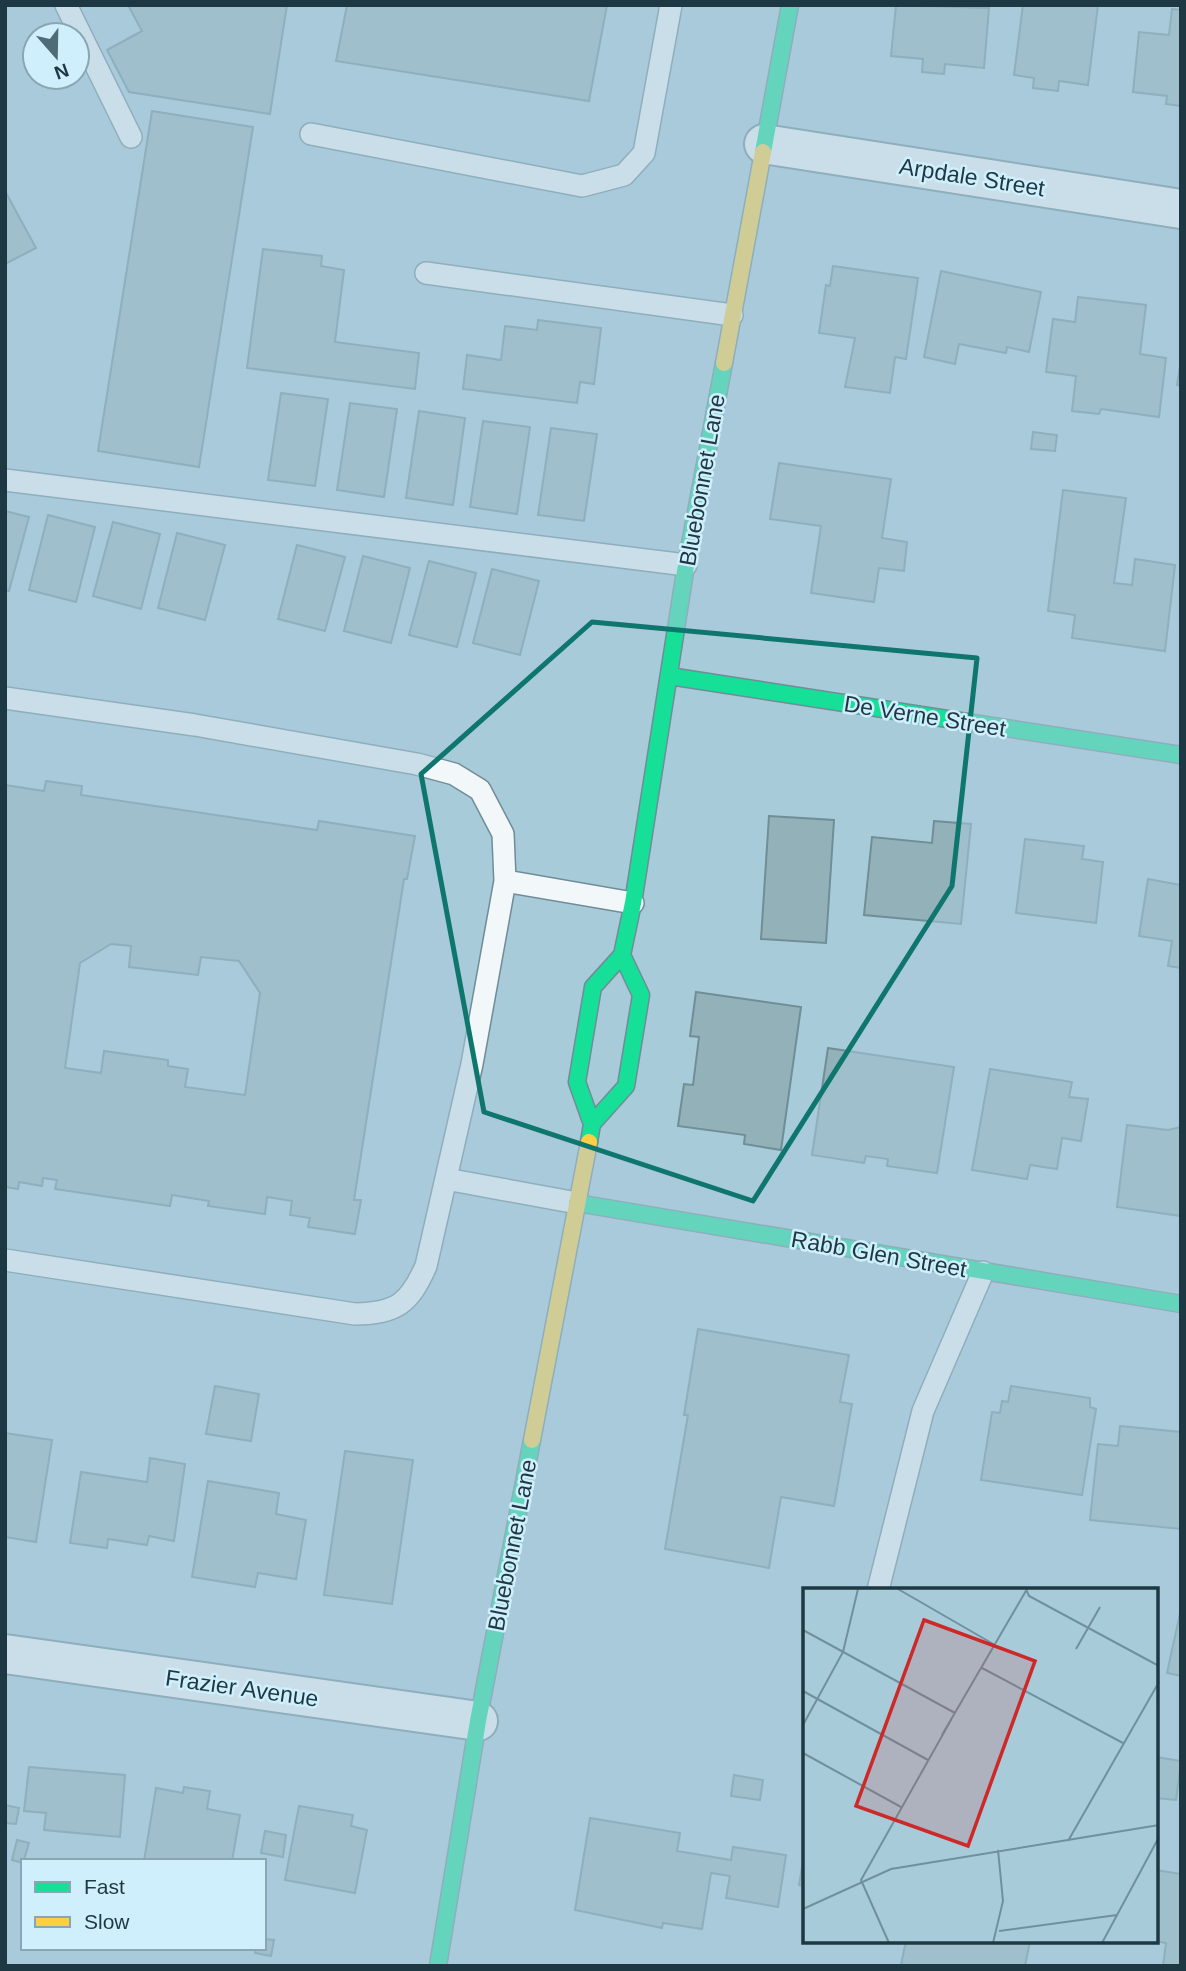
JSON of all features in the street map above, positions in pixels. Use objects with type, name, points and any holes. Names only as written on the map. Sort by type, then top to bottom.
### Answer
[{"type":"street","name":"Bluebonnet Lane","points":[[438,1966],[478,1721],[593,1124],[626,1086],[641,996],[622,956],[633,903],[686,565],[790,5]]},
{"type":"street","name":"Arpdale Street","points":[[764,144],[1181,209]]},
{"type":"street","name":"De Verne Street","points":[[669,676],[1181,755]]},
{"type":"street","points":[[593,1124],[577,1082],[593,987],[622,956]]},
{"type":"street","name":"Rabb Glen Street","points":[[577,1203],[1181,1304]]},
{"type":"street","name":"Frazier Avenue","points":[[5,1654],[478,1721]]},
{"type":"lane","points":[[66,5],[131,137]]},
{"type":"lane","points":[[311,134],[582,186],[624,175],[644,153],[671,5]]},
{"type":"lane","points":[[426,273],[732,315]]},
{"type":"lane","points":[[5,480],[686,565]]},
{"type":"lane","points":[[5,698],[195,725],[417,764],[454,774],[480,790],[494,811],[503,834],[505,881],[472,1064],[426,1266],[415,1290],[393,1308],[376,1314],[355,1314],[5,1259]]},
{"type":"lane","points":[[505,881],[633,903]]},
{"type":"lane","points":[[446,1179],[577,1203]]},
{"type":"lane","points":[[879,1588],[923,1411],[983,1272]]},
{"type":"highlighted area","points":[[592,622],[977,658],[952,886],[753,1201],[484,1112],[421,774]]},
{"type":"building","points":[[128,5],[287,5],[270,114],[129,92],[107,50],[142,31]]},
{"type":"building","points":[[347,5],[607,5],[589,101],[336,61]]},
{"type":"building","points":[[896,5],[989,8],[984,68],[945,64],[944,74],[922,72],[923,59],[891,56]]},
{"type":"building","points":[[1023,5],[1098,5],[1088,85],[1059,81],[1058,91],[1033,88],[1034,78],[1014,75]]},
{"type":"building","points":[[1172,9],[1181,10],[1181,106],[1166,104],[1167,96],[1133,92],[1139,32],[1169,35]]},
{"type":"building","points":[[152,111],[253,127],[199,467],[98,451]]},
{"type":"building","points":[[5,191],[36,248],[5,264]]},
{"type":"building","points":[[263,249],[322,256],[321,266],[344,270],[335,342],[419,353],[415,389],[247,368]]},
{"type":"building","points":[[833,266],[918,278],[906,359],[895,357],[890,393],[845,387],[855,338],[819,333],[826,285],[830,286]]},
{"type":"building","points":[[941,271],[1041,292],[1029,352],[1007,347],[1006,353],[959,344],[955,364],[924,357]]},
{"type":"building","points":[[1078,297],[1146,305],[1140,354],[1166,358],[1159,417],[1101,409],[1099,414],[1072,411],[1076,376],[1046,372],[1053,319],[1075,322]]},
{"type":"building","points":[[538,320],[601,328],[594,384],[580,382],[577,403],[463,389],[467,355],[501,360],[505,326],[537,330]]},
{"type":"building","points":[[1181,360],[1181,386],[1177,385]]},
{"type":"building","points":[[281,393],[328,399],[315,486],[268,480]]},
{"type":"building","points":[[350,403],[397,409],[384,497],[337,490]]},
{"type":"building","points":[[419,411],[465,418],[453,505],[406,498]]},
{"type":"building","points":[[483,421],[530,427],[517,514],[470,507]]},
{"type":"building","points":[[551,428],[597,434],[584,521],[538,515]]},
{"type":"building","points":[[1033,432],[1057,435],[1055,451],[1031,449]]},
{"type":"building","points":[[779,463],[891,479],[882,538],[907,542],[904,571],[879,568],[874,602],[811,593],[821,526],[770,519]]},
{"type":"building","points":[[1063,490],[1126,498],[1114,583],[1132,585],[1135,559],[1175,565],[1165,651],[1072,638],[1075,615],[1048,611]]},
{"type":"building","points":[[5,511],[29,517],[9,591],[5,590]]},
{"type":"building","points":[[48,515],[95,527],[76,602],[29,590]]},
{"type":"building","points":[[113,522],[160,534],[141,609],[93,596]]},
{"type":"building","points":[[177,533],[225,545],[205,620],[158,608]]},
{"type":"building","points":[[297,545],[345,557],[325,631],[278,619]]},
{"type":"building","points":[[363,556],[410,568],[391,643],[344,631]]},
{"type":"building","points":[[429,561],[476,573],[457,647],[409,635]]},
{"type":"building","points":[[492,569],[539,581],[520,655],[473,643]]},
{"type":"building","points":[[46,781],[82,786],[81,795],[317,830],[319,821],[415,836],[407,879],[404,879],[354,1200],[361,1200],[355,1234],[308,1227],[310,1218],[290,1215],[292,1201],[267,1197],[265,1214],[208,1206],[209,1201],[172,1195],[170,1206],[55,1189],[57,1180],[43,1178],[42,1186],[19,1182],[18,1189],[5,1187],[5,785],[44,791]],"holes":[[[111,944],[131,946],[129,967],[198,975],[201,957],[239,961],[260,993],[245,1095],[185,1087],[188,1069],[168,1066],[168,1060],[104,1051],[101,1073],[65,1068],[80,963]]]},
{"type":"building","points":[[769,816],[834,820],[826,943],[761,939]]},
{"type":"building","points":[[934,821],[971,824],[961,924],[864,915],[872,837],[932,843]]},
{"type":"building","points":[[1025,839],[1084,846],[1082,859],[1103,862],[1096,923],[1016,913]]},
{"type":"building","points":[[1148,879],[1181,885],[1181,968],[1168,966],[1172,941],[1139,936]]},
{"type":"building","points":[[696,992],[801,1007],[781,1150],[744,1144],[745,1135],[678,1126],[684,1084],[693,1085],[699,1037],[690,1036]]},
{"type":"building","points":[[828,1048],[954,1067],[937,1173],[887,1166],[888,1159],[866,1156],[864,1163],[812,1155]]},
{"type":"building","points":[[990,1069],[1072,1082],[1069,1097],[1088,1099],[1081,1141],[1062,1138],[1057,1169],[1030,1165],[1027,1179],[972,1170]]},
{"type":"building","points":[[1127,1125],[1168,1130],[1181,1127],[1181,1216],[1117,1207]]},
{"type":"building","points":[[698,1329],[849,1355],[840,1402],[852,1404],[834,1506],[781,1497],[769,1568],[665,1549],[688,1415],[684,1415]]},
{"type":"building","points":[[215,1386],[259,1394],[251,1441],[206,1434]]},
{"type":"building","points":[[1011,1386],[1090,1398],[1090,1407],[1096,1409],[1082,1495],[981,1480],[992,1412],[1000,1413],[1002,1401],[1008,1402]]},
{"type":"building","points":[[1120,1426],[1181,1432],[1181,1529],[1090,1520],[1098,1444],[1118,1446]]},
{"type":"building","points":[[5,1433],[52,1440],[36,1542],[5,1537]]},
{"type":"building","points":[[345,1451],[413,1460],[392,1604],[324,1595]]},
{"type":"building","points":[[150,1458],[185,1464],[174,1541],[149,1536],[147,1545],[108,1539],[107,1548],[70,1543],[81,1472],[147,1482]]},
{"type":"building","points":[[208,1481],[279,1493],[276,1514],[306,1520],[296,1579],[258,1573],[255,1587],[192,1577]]},
{"type":"building","points":[[1181,1609],[1181,1676],[1167,1673]]},
{"type":"building","points":[[1158,1757],[1181,1761],[1176,1800],[1158,1798]]},
{"type":"building","points":[[29,1767],[125,1775],[120,1837],[44,1830],[46,1813],[24,1811]]},
{"type":"building","points":[[734,1775],[763,1780],[760,1800],[731,1796]]},
{"type":"building","points":[[184,1787],[210,1791],[207,1809],[240,1815],[232,1859],[144,1859],[156,1788],[183,1793]]},
{"type":"building","points":[[5,1805],[19,1808],[16,1824],[5,1823]]},
{"type":"building","points":[[299,1806],[353,1815],[351,1826],[367,1830],[355,1893],[285,1880]]},
{"type":"building","points":[[590,1818],[680,1833],[677,1851],[731,1860],[733,1847],[786,1855],[778,1907],[726,1898],[730,1876],[711,1873],[702,1929],[663,1923],[662,1928],[575,1910]]},
{"type":"building","points":[[265,1831],[286,1835],[283,1857],[261,1853]]},
{"type":"building","points":[[17,1840],[29,1843],[21,1862],[12,1860]]},
{"type":"building","points":[[803,1862],[803,1886],[799,1885]]},
{"type":"building","points":[[1158,1870],[1181,1874],[1181,1966],[1163,1966],[1166,1943],[1158,1942]]},
{"type":"building","points":[[266,1939],[274,1940],[271,1956],[255,1953],[256,1950],[266,1950]]},
{"type":"building","points":[[906,1943],[1030,1943],[1025,1966],[901,1965]]},
{"type":"traffic: fast","points":[[763,152],[790,5]]},
{"type":"traffic: fast","points":[[592,1124],[577,1082],[593,987],[622,955],[633,903],[686,565],[724,363]]},
{"type":"traffic: fast","points":[[669,676],[1181,755]]},
{"type":"traffic: fast","points":[[589,1142],[592,1124],[626,1086],[641,995],[622,955]]},
{"type":"traffic: fast","points":[[577,1203],[1181,1304]]},
{"type":"traffic: fast","points":[[438,1966],[478,1721],[532,1440]]},
{"type":"traffic: slow","points":[[724,363],[763,152]]},
{"type":"traffic: slow","points":[[532,1440],[589,1142]]}]
